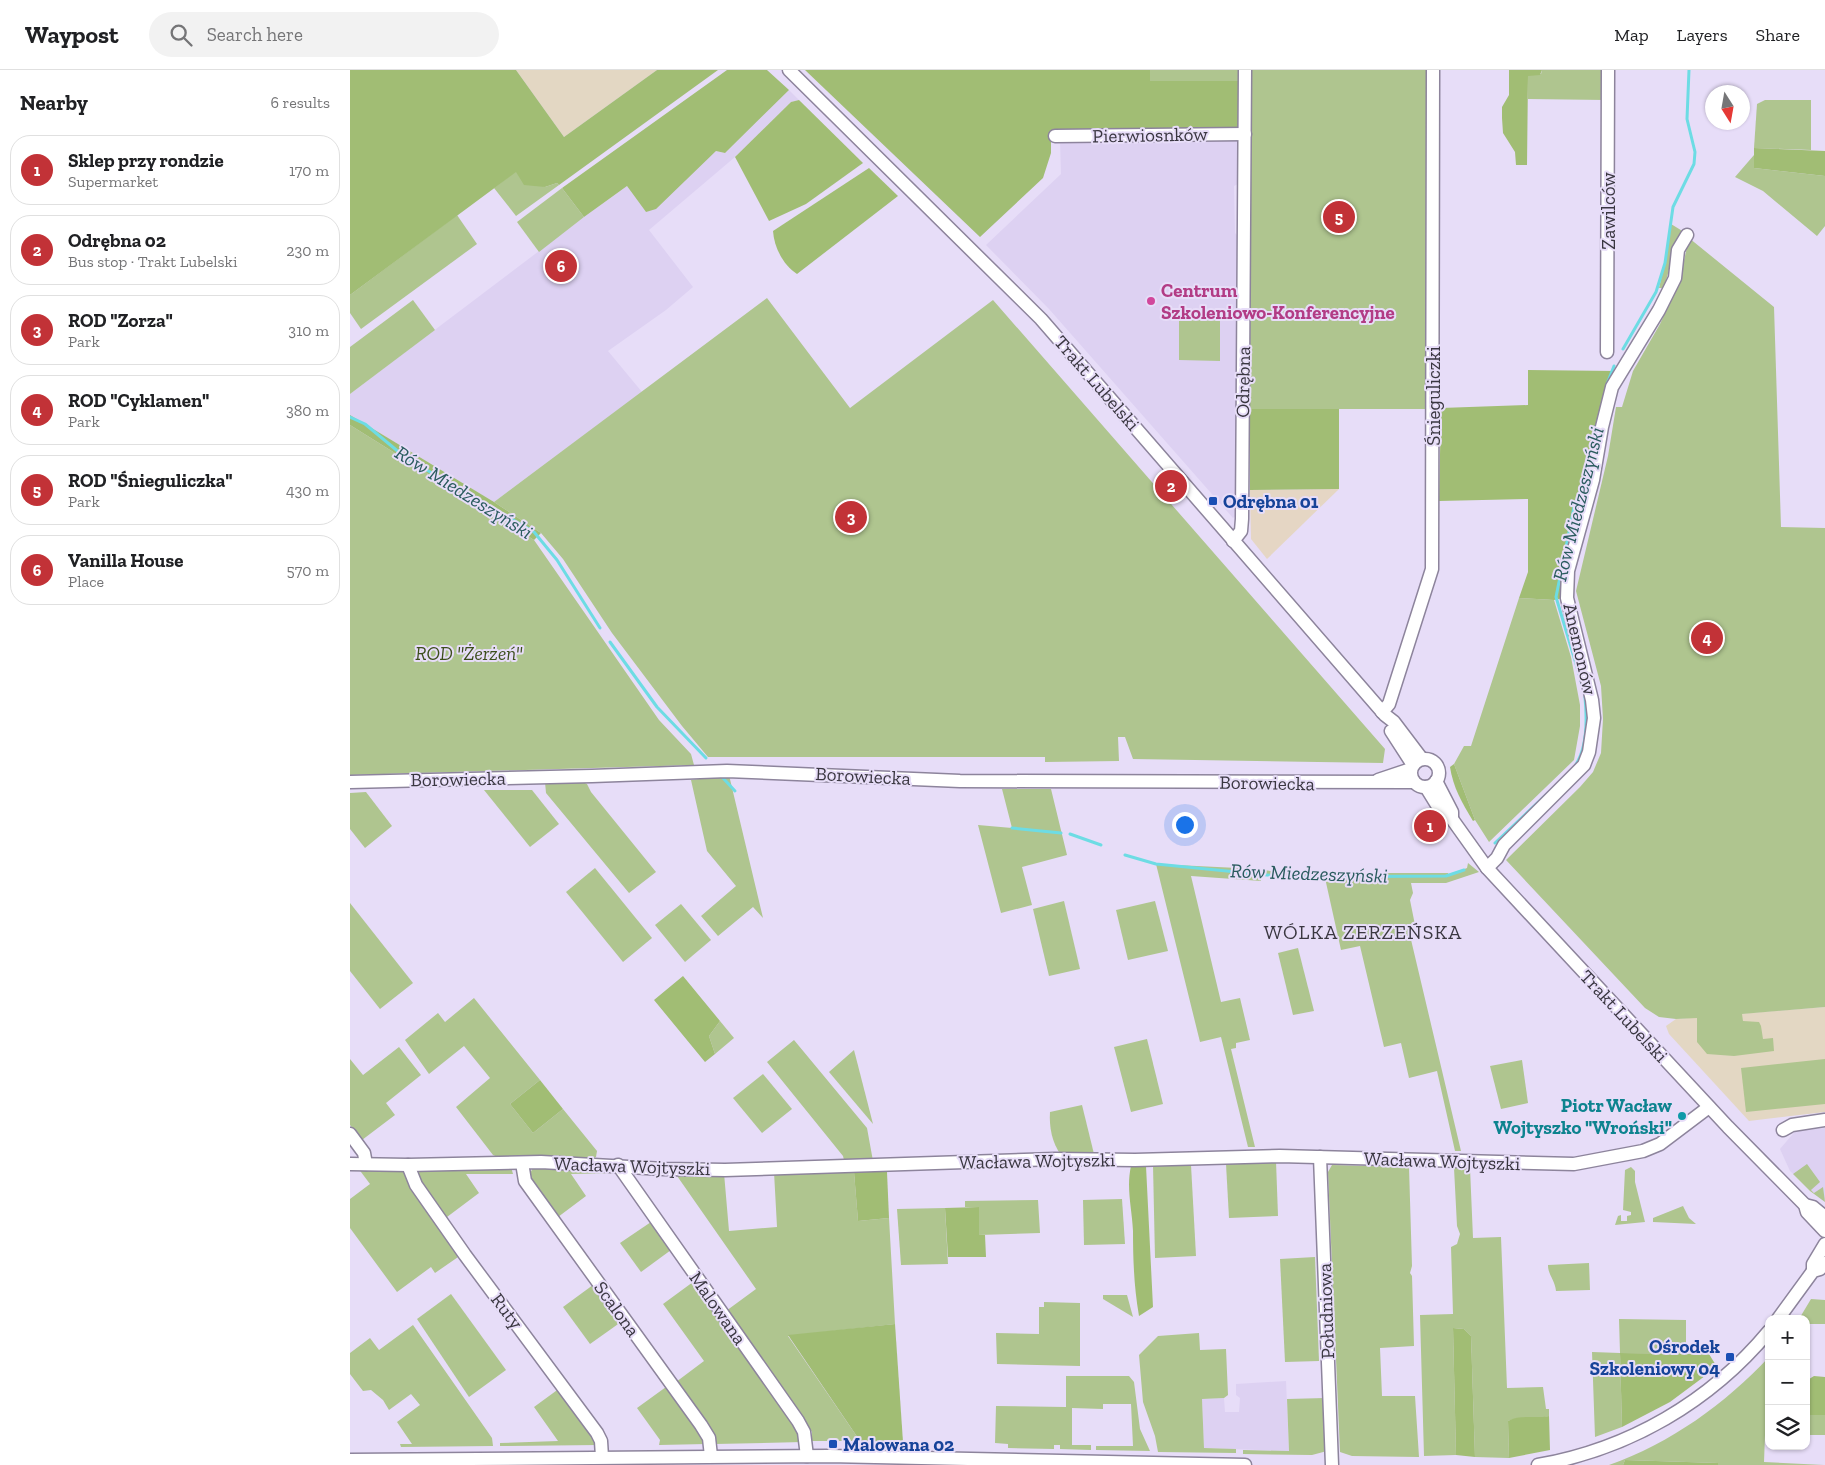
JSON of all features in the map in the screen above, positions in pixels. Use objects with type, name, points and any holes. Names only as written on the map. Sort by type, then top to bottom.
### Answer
[{"type":"street","name":"Trakt Lubelski","points":[[789,70],[1019,296],[1383,714],[1388,726],[1415,764]]},
{"type":"street","name":"Odrębna","points":[[1233,541],[1241,531],[1242,519],[1245,70]]},
{"type":"street","name":"Śnieguliczki","points":[[1383,714],[1389,704],[1432,569],[1434,70]]},
{"type":"street","name":"Zawilców","points":[[1607,352],[1608,70]]},
{"type":"street","name":"Pierwiosnków","points":[[1055,136],[1244,134]]},
{"type":"street","name":"Anemonów","points":[[1486,868],[1497,858],[1504,845],[1584,765],[1589,752],[1594,718],[1592,700],[1567,598],[1568,571],[1593,480],[1602,428],[1612,387],[1659,310],[1671,286],[1678,250],[1687,234]]},
{"type":"street","points":[[1431,760],[1436,764],[1439,774],[1431,784],[1414,782],[1410,775],[1415,764],[1431,760]]},
{"type":"street","name":"Borowiecka","points":[[1375,781],[1415,764]]},
{"type":"street","name":"Borowiecka","points":[[350,782],[727,771],[960,781],[1343,784],[1375,781],[1414,782]]},
{"type":"street","name":"Trakt Lubelski","points":[[1431,784],[1452,812],[1452,819],[1486,868],[1709,1107],[1805,1205],[1807,1212],[1825,1231]]},
{"type":"street","name":"Wacława Wojtyszki","points":[[350,1164],[522,1163],[725,1170],[1055,1159],[1135,1160],[1223,1156],[1537,1164],[1590,1162],[1644,1151],[1660,1144],[1709,1107]]},
{"type":"street","points":[[1783,1130],[1792,1125],[1825,1120]]},
{"type":"street","points":[[350,1134],[364,1153],[366,1164]]},
{"type":"street","name":"Południowa","points":[[1320,1157],[1332,1465]]},
{"type":"street","name":"Scalona","points":[[522,1163],[525,1181],[701,1425],[709,1438],[711,1456]]},
{"type":"street","name":"Ruty","points":[[408,1165],[416,1185],[454,1240],[597,1433],[601,1441],[602,1457]]},
{"type":"street","name":"Malowana","points":[[618,1166],[798,1421],[804,1432],[807,1456]]},
{"type":"street","name":"Trakt Lubelski","points":[[1805,1205],[1813,1207],[1825,1217]]},
{"type":"street","points":[[1813,1271],[1812,1264],[1825,1244]]},
{"type":"street","points":[[1781,1315],[1813,1271],[1820,1269],[1825,1263]]},
{"type":"street","points":[[1538,1465],[1567,1459],[1612,1445],[1672,1415],[1732,1371],[1765,1335]]},
{"type":"street","points":[[350,1460],[807,1456],[1245,1465]]},
{"type":"shaded area","points":[[516,70],[657,70],[564,137]]},
{"type":"shaded area","points":[[789,90],[799,100],[791,102],[735,157],[649,230],[693,287],[666,310],[608,351],[642,392],[494,502],[350,415],[350,394],[584,217],[627,186],[646,212],[716,151],[725,153]]},
{"type":"shaded area","points":[[1060,140],[1240,140],[1240,183],[1234,186],[1235,233],[1239,237],[1238,514],[1233,518],[1049,309],[986,245],[1061,174]]},
{"type":"shaded area","points":[[1339,489],[1267,559],[1251,539],[1250,490]]},
{"type":"shaded area","points":[[1825,1007],[1825,1112],[1749,1121],[1669,1034],[1666,1026],[1676,1019]]},
{"type":"shaded area","points":[[1805,1127],[1807,1130],[1825,1128],[1825,1199],[1822,1200],[1790,1171],[1780,1149],[1798,1128]]},
{"type":"shaded area","points":[[1286,1381],[1289,1451],[1204,1448],[1202,1399],[1224,1398],[1225,1412],[1239,1412],[1240,1398],[1236,1395],[1236,1384]]},
{"type":"green space","points":[[350,70],[516,70],[564,137],[657,70],[718,70],[559,185],[557,183],[545,187],[524,185],[516,172],[350,295]]},
{"type":"green space","points":[[727,70],[767,70],[789,90],[725,153],[716,151],[656,209],[646,212],[627,186],[584,217],[562,188]]},
{"type":"green space","points":[[805,70],[1150,70],[1150,81],[1239,81],[1239,129],[1051,130],[1051,153],[1043,178],[980,237]]},
{"type":"green space","points":[[1150,70],[1239,70],[1239,81],[1150,81]]},
{"type":"green space","points":[[1251,70],[1429,70],[1428,373],[1426,377],[1428,381],[1428,409],[1250,409]]},
{"type":"green space","points":[[1509,70],[1542,70],[1540,75],[1528,76],[1527,165],[1516,165],[1515,152],[1503,133],[1502,107],[1509,95]]},
{"type":"green space","points":[[1542,70],[1605,70],[1605,100],[1528,99],[1528,75],[1541,74]]},
{"type":"green space","points":[[799,100],[863,163],[806,204],[769,221],[735,157],[791,102]]},
{"type":"green space","points":[[1765,100],[1811,100],[1811,150],[1754,148],[1757,104]]},
{"type":"green space","points":[[1754,148],[1825,151],[1825,176],[1754,168]]},
{"type":"green space","points":[[1754,155],[1754,168],[1825,176],[1825,226],[1817,236],[1763,191],[1735,177]]},
{"type":"green space","points":[[869,168],[898,196],[797,274],[787,266],[780,255],[773,231]]},
{"type":"green space","points":[[516,171],[545,187],[557,183],[559,185],[516,216],[494,188]]},
{"type":"green space","points":[[562,188],[584,217],[539,252],[517,222]]},
{"type":"green space","points":[[457,215],[477,244],[361,329],[350,313],[350,295]]},
{"type":"green space","points":[[1671,224],[1684,232],[1675,248],[1664,288],[1659,288],[1666,257]]},
{"type":"green space","points":[[1689,238],[1774,307],[1781,527],[1825,528],[1825,1007],[1742,1014],[1743,1021],[1759,1022],[1763,1039],[1773,1038],[1774,1051],[1734,1056],[1707,1054],[1697,1042],[1697,1018],[1676,1019],[1659,1017],[1645,1008],[1506,860],[1580,787],[1593,772],[1601,753],[1603,719],[1601,686],[1576,591],[1608,456],[1616,407],[1622,407],[1633,371],[1660,324],[1679,283]]},
{"type":"green space","points":[[767,298],[850,408],[993,300],[1385,749],[1383,763],[1133,759],[1125,737],[1118,737],[1119,761],[1045,762],[1045,757],[708,757],[682,726],[612,633],[563,559],[541,533],[494,502]]},
{"type":"green space","points":[[413,300],[435,330],[350,394],[350,347]]},
{"type":"green space","points":[[1179,318],[1220,318],[1220,361],[1179,360]]},
{"type":"green space","points":[[1528,370],[1615,371],[1563,598],[1554,600],[1519,598],[1528,572],[1528,499],[1439,501],[1441,408],[1528,405]]},
{"type":"green space","points":[[1250,409],[1339,409],[1339,489],[1250,490]]},
{"type":"green space","points":[[350,415],[494,502],[541,533],[534,540],[350,425]]},
{"type":"green space","name":"ROD \"Żerżeń\"","points":[[350,425],[534,540],[659,720],[691,754],[694,765],[350,775]]},
{"type":"green space","points":[[1519,598],[1554,600],[1571,657],[1580,705],[1580,726],[1574,760],[1489,842],[1475,820],[1454,764],[1464,746],[1471,746]]},
{"type":"green space","points":[[1454,764],[1475,820],[1473,821],[1453,781],[1450,767]]},
{"type":"green space","points":[[729,775],[763,918],[753,907],[718,936],[701,916],[736,886],[707,851],[691,780]]},
{"type":"green space","points":[[578,780],[587,784],[591,792],[656,872],[629,893],[546,793],[545,782]]},
{"type":"green space","points":[[1002,789],[1051,789],[1067,855],[1022,867],[1032,905],[1001,913],[978,825],[1012,828]]},
{"type":"green space","points":[[484,790],[532,790],[559,824],[530,847]]},
{"type":"green space","points":[[366,792],[392,826],[365,848],[350,829],[350,793]]},
{"type":"green space","points":[[1468,863],[1479,872],[1446,883],[1411,883],[1413,893],[1410,900],[1415,925],[1408,927],[1461,1151],[1455,1151],[1437,1071],[1409,1078],[1401,1043],[1384,1047],[1360,946],[1341,950],[1325,878],[1260,875],[1261,881],[1191,876],[1221,1002],[1240,998],[1250,1040],[1236,1043],[1236,1048],[1231,1049],[1255,1147],[1248,1147],[1221,1037],[1200,1042],[1156,864],[1258,869],[1284,873],[1448,873],[1449,875],[1467,868]]},
{"type":"green space","points":[[595,868],[652,938],[623,962],[566,892]]},
{"type":"green space","points":[[1064,901],[1080,969],[1049,976],[1033,909]]},
{"type":"green space","points":[[1155,901],[1168,951],[1128,960],[1116,910]]},
{"type":"green space","points":[[350,903],[413,983],[380,1009],[350,971]]},
{"type":"green space","points":[[681,904],[711,940],[685,962],[655,925]]},
{"type":"green space","points":[[1298,948],[1314,1011],[1293,1015],[1278,953]]},
{"type":"green space","points":[[683,976],[720,1021],[709,1036],[715,1054],[705,1062],[654,1000]]},
{"type":"green space","points":[[474,998],[540,1080],[510,1104],[533,1133],[563,1109],[597,1151],[596,1157],[588,1160],[502,1159],[493,1155],[456,1107],[490,1078],[464,1046],[429,1074],[405,1040],[438,1013],[445,1022]]},
{"type":"green space","points":[[720,1021],[734,1038],[715,1054],[709,1036]]},
{"type":"green space","points":[[1147,1039],[1163,1104],[1131,1112],[1114,1047]]},
{"type":"green space","points":[[794,1040],[867,1128],[873,1161],[845,1164],[843,1156],[767,1062]]},
{"type":"green space","points":[[399,1047],[421,1075],[386,1103],[395,1115],[362,1140],[350,1125],[350,1059],[363,1075]]},
{"type":"green space","points":[[854,1050],[873,1124],[829,1072]]},
{"type":"green space","points":[[1825,1059],[1825,1104],[1746,1112],[1741,1068]]},
{"type":"green space","points":[[1522,1060],[1528,1103],[1501,1109],[1490,1066]]},
{"type":"green space","points":[[763,1074],[792,1109],[762,1133],[733,1098]]},
{"type":"green space","points":[[540,1080],[563,1109],[533,1133],[510,1104]]},
{"type":"green space","points":[[1082,1105],[1094,1154],[1061,1155],[1052,1135],[1050,1112]]},
{"type":"green space","points":[[1276,1161],[1278,1216],[1229,1218],[1226,1164]]},
{"type":"green space","points":[[1807,1164],[1820,1182],[1811,1190],[1814,1193],[1823,1187],[1825,1202],[1810,1191],[1793,1174]]},
{"type":"green space","points":[[1153,1165],[1191,1165],[1196,1256],[1155,1258]]},
{"type":"green space","points":[[1332,1165],[1409,1167],[1412,1266],[1410,1273],[1412,1276],[1414,1346],[1380,1348],[1382,1396],[1415,1396],[1419,1457],[1352,1456],[1340,1452],[1328,1172]]},
{"type":"green space","points":[[534,1166],[611,1168],[617,1173],[571,1174],[586,1196],[558,1217],[528,1177]]},
{"type":"green space","points":[[1131,1166],[1146,1166],[1153,1307],[1139,1316],[1129,1190]]},
{"type":"green space","points":[[511,1167],[513,1174],[466,1174],[479,1193],[443,1220],[417,1178],[419,1171],[426,1168]]},
{"type":"green space","points":[[1631,1167],[1635,1171],[1635,1182],[1645,1222],[1615,1225],[1618,1216],[1621,1215],[1621,1221],[1627,1221],[1627,1216],[1631,1215],[1631,1212],[1623,1210],[1625,1170]]},
{"type":"green space","points":[[358,1168],[402,1169],[461,1255],[435,1273],[431,1267],[397,1292],[350,1228],[350,1199],[370,1184]]},
{"type":"green space","points":[[1454,1168],[1470,1168],[1473,1238],[1501,1237],[1507,1388],[1543,1387],[1546,1409],[1549,1409],[1549,1416],[1518,1418],[1508,1421],[1509,1458],[1475,1457],[1471,1336],[1464,1329],[1453,1328],[1456,1455],[1424,1456],[1420,1315],[1453,1314],[1451,1247],[1457,1244],[1460,1234],[1457,1226]]},
{"type":"green space","points":[[774,1172],[854,1172],[858,1221],[889,1218],[895,1324],[788,1336],[860,1441],[811,1441],[812,1432],[726,1311],[756,1289],[675,1173],[724,1173],[729,1231],[777,1227]]},
{"type":"green space","points":[[854,1172],[887,1172],[889,1218],[858,1221]]},
{"type":"green space","points":[[1122,1199],[1125,1244],[1084,1245],[1083,1200]]},
{"type":"green space","points":[[1038,1200],[1040,1233],[979,1235],[979,1207],[965,1207],[965,1201]]},
{"type":"green space","points":[[1683,1206],[1689,1218],[1696,1224],[1653,1222],[1653,1218]]},
{"type":"green space","points":[[979,1207],[979,1235],[985,1235],[986,1257],[948,1257],[945,1208]]},
{"type":"green space","points":[[945,1208],[948,1264],[901,1265],[897,1209]]},
{"type":"green space","points":[[651,1222],[671,1250],[641,1272],[620,1243]]},
{"type":"green space","points":[[1315,1257],[1319,1361],[1285,1362],[1280,1259]]},
{"type":"green space","points":[[1589,1263],[1590,1290],[1556,1291],[1548,1265]]},
{"type":"green space","points":[[693,1282],[795,1422],[803,1442],[715,1444],[676,1382],[704,1361],[663,1304]]},
{"type":"green space","points":[[593,1285],[621,1322],[590,1344],[563,1307]]},
{"type":"green space","points":[[451,1294],[506,1370],[469,1397],[417,1319]]},
{"type":"green space","points":[[1103,1295],[1127,1295],[1133,1317],[1103,1299]]},
{"type":"green space","points":[[1811,1299],[1825,1300],[1825,1324],[1810,1324],[1810,1315],[1801,1315]]},
{"type":"green space","points":[[1044,1302],[1080,1303],[1080,1366],[997,1364],[996,1333],[1039,1334],[1039,1307],[1044,1307]]},
{"type":"green space","points":[[1619,1319],[1686,1320],[1686,1354],[1620,1353]]},
{"type":"green space","points":[[895,1324],[903,1442],[860,1441],[788,1335]]},
{"type":"green space","points":[[413,1325],[492,1438],[493,1446],[401,1447],[400,1444],[412,1444],[397,1422],[420,1405],[411,1394],[389,1410],[383,1400],[371,1390],[363,1391],[350,1374],[350,1353],[370,1338],[379,1350]]},
{"type":"green space","points":[[1453,1328],[1464,1329],[1471,1336],[1475,1457],[1456,1455]]},
{"type":"green space","points":[[1199,1333],[1200,1350],[1226,1349],[1228,1395],[1224,1398],[1202,1399],[1204,1448],[1236,1449],[1236,1453],[1158,1452],[1155,1436],[1143,1402],[1139,1355],[1158,1336]]},
{"type":"green space","points":[[1592,1352],[1620,1353],[1622,1427],[1595,1437]]},
{"type":"green space","points":[[1620,1353],[1709,1354],[1717,1367],[1670,1402],[1622,1427]]},
{"type":"green space","points":[[1765,1361],[1764,1462],[1824,1465],[1718,1465],[1718,1463],[1625,1460],[1623,1465],[1609,1465],[1632,1456],[1675,1434],[1715,1406]]},
{"type":"green space","points":[[1066,1376],[1129,1376],[1134,1382],[1140,1429],[1150,1451],[1096,1450],[1096,1446],[1133,1446],[1131,1404],[1103,1404],[1103,1409],[1072,1408],[1072,1445],[1091,1445],[1091,1450],[1060,1449],[1060,1445],[1054,1445],[1054,1449],[1008,1448],[1008,1444],[995,1443],[996,1406],[1066,1407]]},
{"type":"green space","points":[[1814,1376],[1825,1377],[1825,1415],[1810,1415],[1810,1378]]},
{"type":"green space","points":[[666,1387],[698,1426],[706,1444],[659,1445],[660,1440],[637,1408]]},
{"type":"green space","points":[[560,1388],[598,1445],[500,1446],[500,1443],[558,1441],[534,1407]]},
{"type":"green space","points":[[1325,1398],[1327,1451],[1312,1455],[1243,1454],[1243,1450],[1289,1451],[1287,1399]]},
{"type":"green space","points":[[1810,1415],[1825,1415],[1825,1435],[1810,1435]]},
{"type":"green space","points":[[1549,1416],[1550,1450],[1509,1458],[1508,1421],[1523,1417]]},
{"type":"green space","points":[[1625,1460],[1718,1463],[1718,1465],[1623,1465]]},
{"type":"waterway","name":"Rów Miedzeszyński","points":[[1623,349],[1656,292],[1665,263],[1673,207],[1694,164],[1695,152],[1687,119],[1689,70]]},
{"type":"waterway","name":"Rów Miedzeszyński","points":[[1607,384],[1614,366]]},
{"type":"waterway","name":"Rów Miedzeszyński","points":[[350,417],[365,424],[406,458],[534,532],[557,560],[600,628]]},
{"type":"waterway","name":"Rów Miedzeszyński","points":[[1582,684],[1556,597],[1574,507],[1587,475],[1596,426]]},
{"type":"waterway","name":"Rów Miedzeszyński","points":[[610,642],[657,707],[706,758]]},
{"type":"waterway","name":"Rów Miedzeszyński","points":[[1575,766],[1584,742],[1586,724],[1585,697]]},
{"type":"waterway","name":"Rów Miedzeszyński","points":[[723,778],[735,791]]},
{"type":"waterway","name":"Rów Miedzeszyński","points":[[1495,843],[1549,792]]},
{"type":"waterway","name":"Rów Miedzeszyński","points":[[1012,828],[1061,833]]},
{"type":"waterway","name":"Rów Miedzeszyński","points":[[1070,834],[1101,845]]},
{"type":"waterway","name":"Rów Miedzeszyński","points":[[1125,855],[1156,864],[1287,877],[1446,876],[1464,870]]},
{"type":"place","name":"ROD \"Śnieguliczka\"","points":[[1339,217]]},
{"type":"place","name":"Vanilla House","points":[[561,266]]},
{"type":"place","name":"Centrum Szkoleniowo-Konferencyjne","points":[[1151,301]]},
{"type":"place","name":"Odrębna 02","points":[[1171,486]]},
{"type":"place","name":"Odrębna 01","points":[[1213,501]]},
{"type":"place","name":"ROD \"Zorza\"","points":[[851,517]]},
{"type":"place","name":"ROD \"Cyklamen\"","points":[[1707,638]]},
{"type":"place","name":"Sklep przy rondzie","points":[[1430,826]]},
{"type":"place","name":"Piotr Wacław Wojtyszko \"Wroński\"","points":[[1682,1116]]},
{"type":"place","name":"Ośrodek Szkoleniowy 04","points":[[1730,1357]]},
{"type":"place","name":"Malowana 02","points":[[833,1444]]},
{"type":"district","name":"WÓLKA ZERZEŃSKA","points":[[1363,932]]}]
